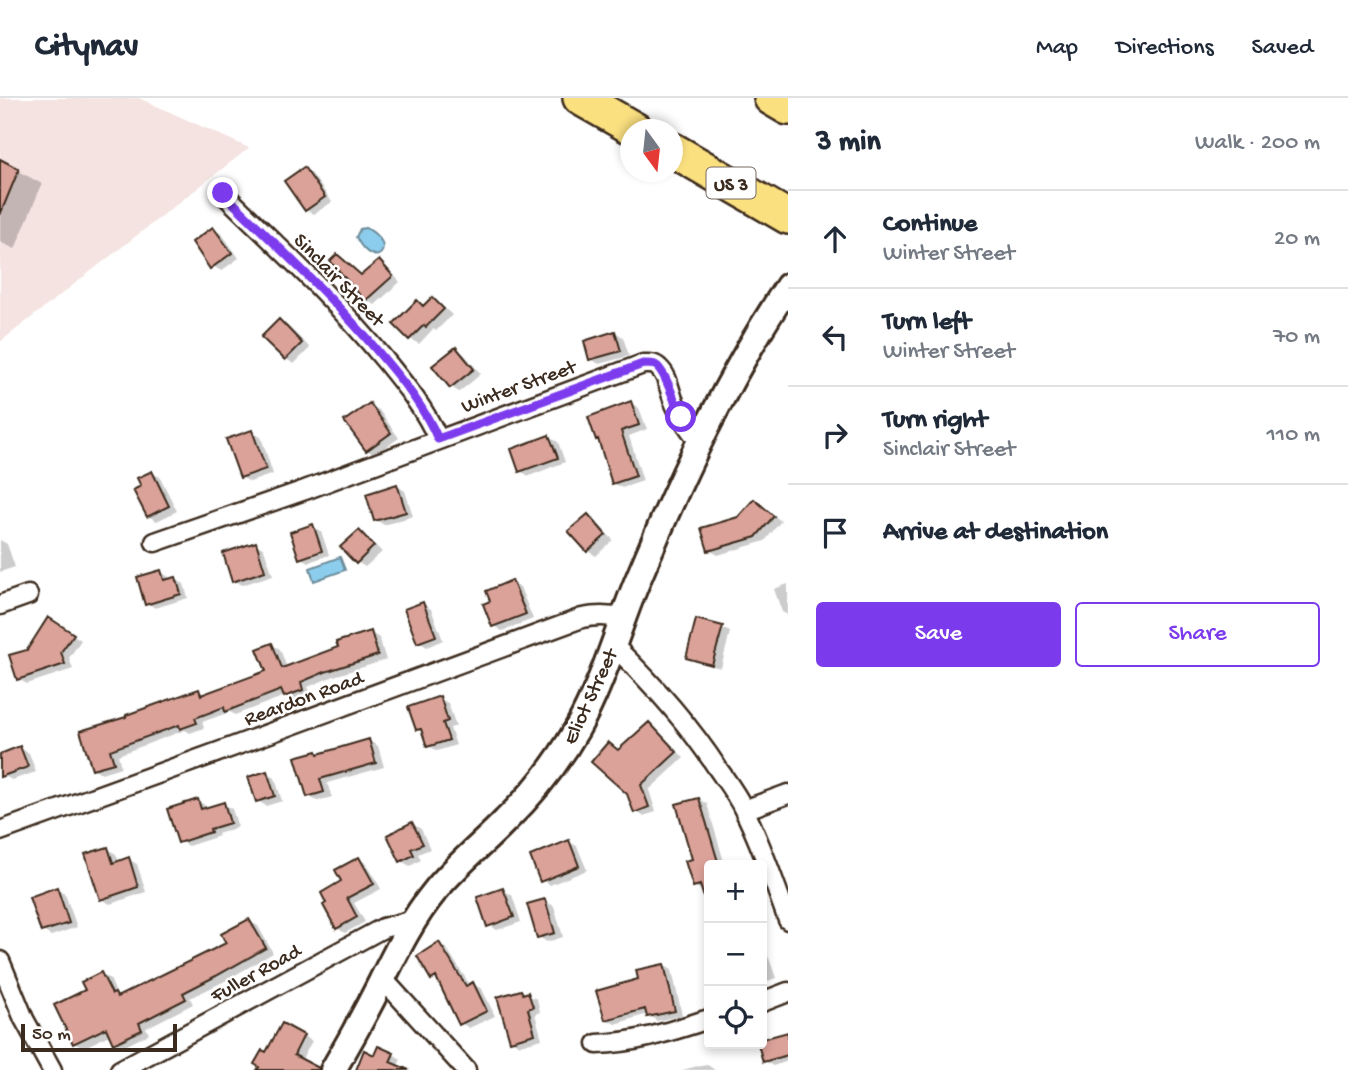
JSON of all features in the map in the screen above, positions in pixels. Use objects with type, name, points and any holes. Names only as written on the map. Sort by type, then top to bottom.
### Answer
[{"type":"highway","points":[[580,98],[620,121]]},
{"type":"highway","points":[[771,98],[788,108]]},
{"type":"highway","name":"US 3","points":[[683,156],[788,217]]},
{"type":"street","name":"Sinclair Street","points":[[223,193],[372,344],[416,398],[438,439]]},
{"type":"street","name":"Eliot Street","points":[[333,1070],[414,920],[436,889],[520,806],[567,746],[584,715],[614,646],[651,548],[700,442],[732,378],[788,286]]},
{"type":"street","name":"Winter Street","points":[[155,542],[306,490],[634,366],[654,364],[661,369],[681,417],[700,442]]},
{"type":"street","points":[[0,605],[28,595]]},
{"type":"street","name":"Reardon Road","points":[[0,831],[582,618],[611,615],[624,619]]},
{"type":"street","points":[[614,646],[640,671],[710,756],[744,810],[788,920]]},
{"type":"street","points":[[744,810],[788,794]]},
{"type":"street","name":"Fuller Road","points":[[120,1070],[383,928],[414,920]]},
{"type":"street","points":[[0,961],[24,1019],[52,1070]]},
{"type":"street","points":[[383,979],[466,1070]]},
{"type":"street","points":[[767,1000],[788,992]]},
{"type":"street","points":[[597,1044],[638,1041],[704,1021]]},
{"type":"shaded area","points":[[0,98],[139,98],[249,148],[0,342]]},
{"type":"water","points":[[365,228],[381,241],[381,254],[375,255],[360,244],[356,237],[360,229]]},
{"type":"water","points":[[340,557],[345,570],[314,581],[310,568]]},
{"type":"building","points":[[0,159],[19,169],[0,215]]},
{"type":"building","points":[[304,167],[325,197],[305,211],[284,181]]},
{"type":"building","points":[[213,227],[232,253],[210,269],[192,242]]},
{"type":"building","points":[[337,254],[361,275],[379,260],[393,276],[365,301],[330,261]]},
{"type":"building","points":[[432,297],[444,309],[409,340],[393,324],[417,300],[423,306]]},
{"type":"building","points":[[279,319],[302,343],[285,360],[261,337]]},
{"type":"building","points":[[615,331],[621,351],[589,360],[584,341]]},
{"type":"building","points":[[456,347],[474,369],[450,388],[432,366]]},
{"type":"building","points":[[631,401],[639,425],[621,431],[636,476],[612,484],[588,417]]},
{"type":"building","points":[[370,403],[391,433],[366,451],[344,421]]},
{"type":"building","points":[[252,430],[266,469],[240,478],[226,439]]},
{"type":"building","points":[[549,435],[558,458],[519,472],[511,449]]},
{"type":"building","points":[[152,471],[169,506],[147,517],[133,490],[141,486],[137,478]]},
{"type":"building","points":[[397,484],[406,512],[374,521],[366,494]]},
{"type":"building","points":[[754,499],[774,516],[756,537],[708,551],[701,528],[738,517]]},
{"type":"building","points":[[588,514],[606,535],[587,552],[568,531]]},
{"type":"building","points":[[313,524],[322,551],[299,559],[290,532]]},
{"type":"building","points":[[359,530],[374,546],[356,564],[340,547]]},
{"type":"building","points":[[256,542],[265,571],[232,582],[223,553]]},
{"type":"building","points":[[161,570],[164,580],[176,577],[181,594],[145,605],[137,577]]},
{"type":"building","points":[[512,580],[526,614],[492,627],[483,604],[490,601],[486,591]]},
{"type":"building","points":[[423,602],[436,636],[417,643],[404,609]]},
{"type":"building","points":[[48,617],[74,634],[61,652],[65,664],[17,680],[9,655],[27,650]]},
{"type":"building","points":[[696,619],[723,626],[712,665],[686,658]]},
{"type":"building","points":[[371,631],[378,655],[301,682],[303,690],[284,697],[281,690],[225,712],[224,707],[195,718],[197,723],[180,729],[179,725],[110,750],[114,763],[92,769],[80,731],[126,717],[199,689],[201,695],[266,671],[257,649],[272,643],[282,668],[338,647],[336,642]]},
{"type":"building","points":[[440,696],[448,721],[443,723],[449,740],[427,747],[421,729],[416,730],[408,707]]},
{"type":"building","points":[[649,722],[677,752],[641,785],[649,807],[634,813],[627,794],[591,762],[608,742],[618,750]]},
{"type":"building","points":[[369,739],[376,763],[320,779],[324,792],[307,797],[295,757],[317,751],[318,754]]},
{"type":"building","points":[[20,746],[28,767],[0,777],[0,754]]},
{"type":"building","points":[[267,771],[275,796],[256,802],[248,777]]},
{"type":"building","points":[[699,798],[718,860],[704,860],[704,898],[700,885],[693,887],[685,861],[692,859],[676,804]]},
{"type":"building","points":[[198,799],[201,809],[224,802],[230,823],[178,843],[167,809]]},
{"type":"building","points":[[412,822],[423,844],[411,849],[414,855],[400,862],[387,835]]},
{"type":"building","points":[[569,840],[579,866],[540,882],[530,856]]},
{"type":"building","points":[[108,847],[113,863],[129,857],[138,887],[100,900],[85,854]]},
{"type":"building","points":[[359,857],[374,884],[347,898],[357,917],[336,929],[323,905],[326,903],[321,893],[341,881],[335,870]]},
{"type":"building","points":[[57,887],[69,923],[41,932],[29,897]]},
{"type":"building","points":[[503,888],[514,917],[487,927],[477,897]]},
{"type":"building","points":[[545,899],[555,933],[537,938],[527,904]]},
{"type":"building","points":[[249,919],[266,948],[183,993],[186,999],[139,1023],[142,1030],[113,1044],[106,1028],[73,1044],[54,1005],[85,990],[81,982],[101,972],[112,994],[115,993],[117,997],[226,943],[221,934]]},
{"type":"building","points":[[439,942],[466,986],[473,982],[487,1011],[459,1025],[436,977],[431,980],[417,956]]},
{"type":"building","points":[[664,964],[675,1011],[647,1017],[645,1009],[605,1020],[596,991],[638,979],[636,970]]},
{"type":"building","points":[[521,990],[523,994],[528,992],[533,1007],[528,1009],[535,1034],[510,1041],[497,997]]},
{"type":"building","points":[[282,1023],[304,1035],[294,1055],[319,1068],[318,1070],[257,1070],[259,1067],[254,1064],[262,1050],[266,1052]]},
{"type":"building","points":[[788,1032],[788,1055],[763,1062],[759,1049],[767,1049],[767,1038]]},
{"type":"building","points":[[378,1046],[394,1053],[390,1062],[409,1070],[356,1070],[364,1050],[374,1055]]},
{"type":"route","points":[[223,193],[372,344],[416,398],[438,439],[643,364],[654,364],[661,369],[681,417]]}]
